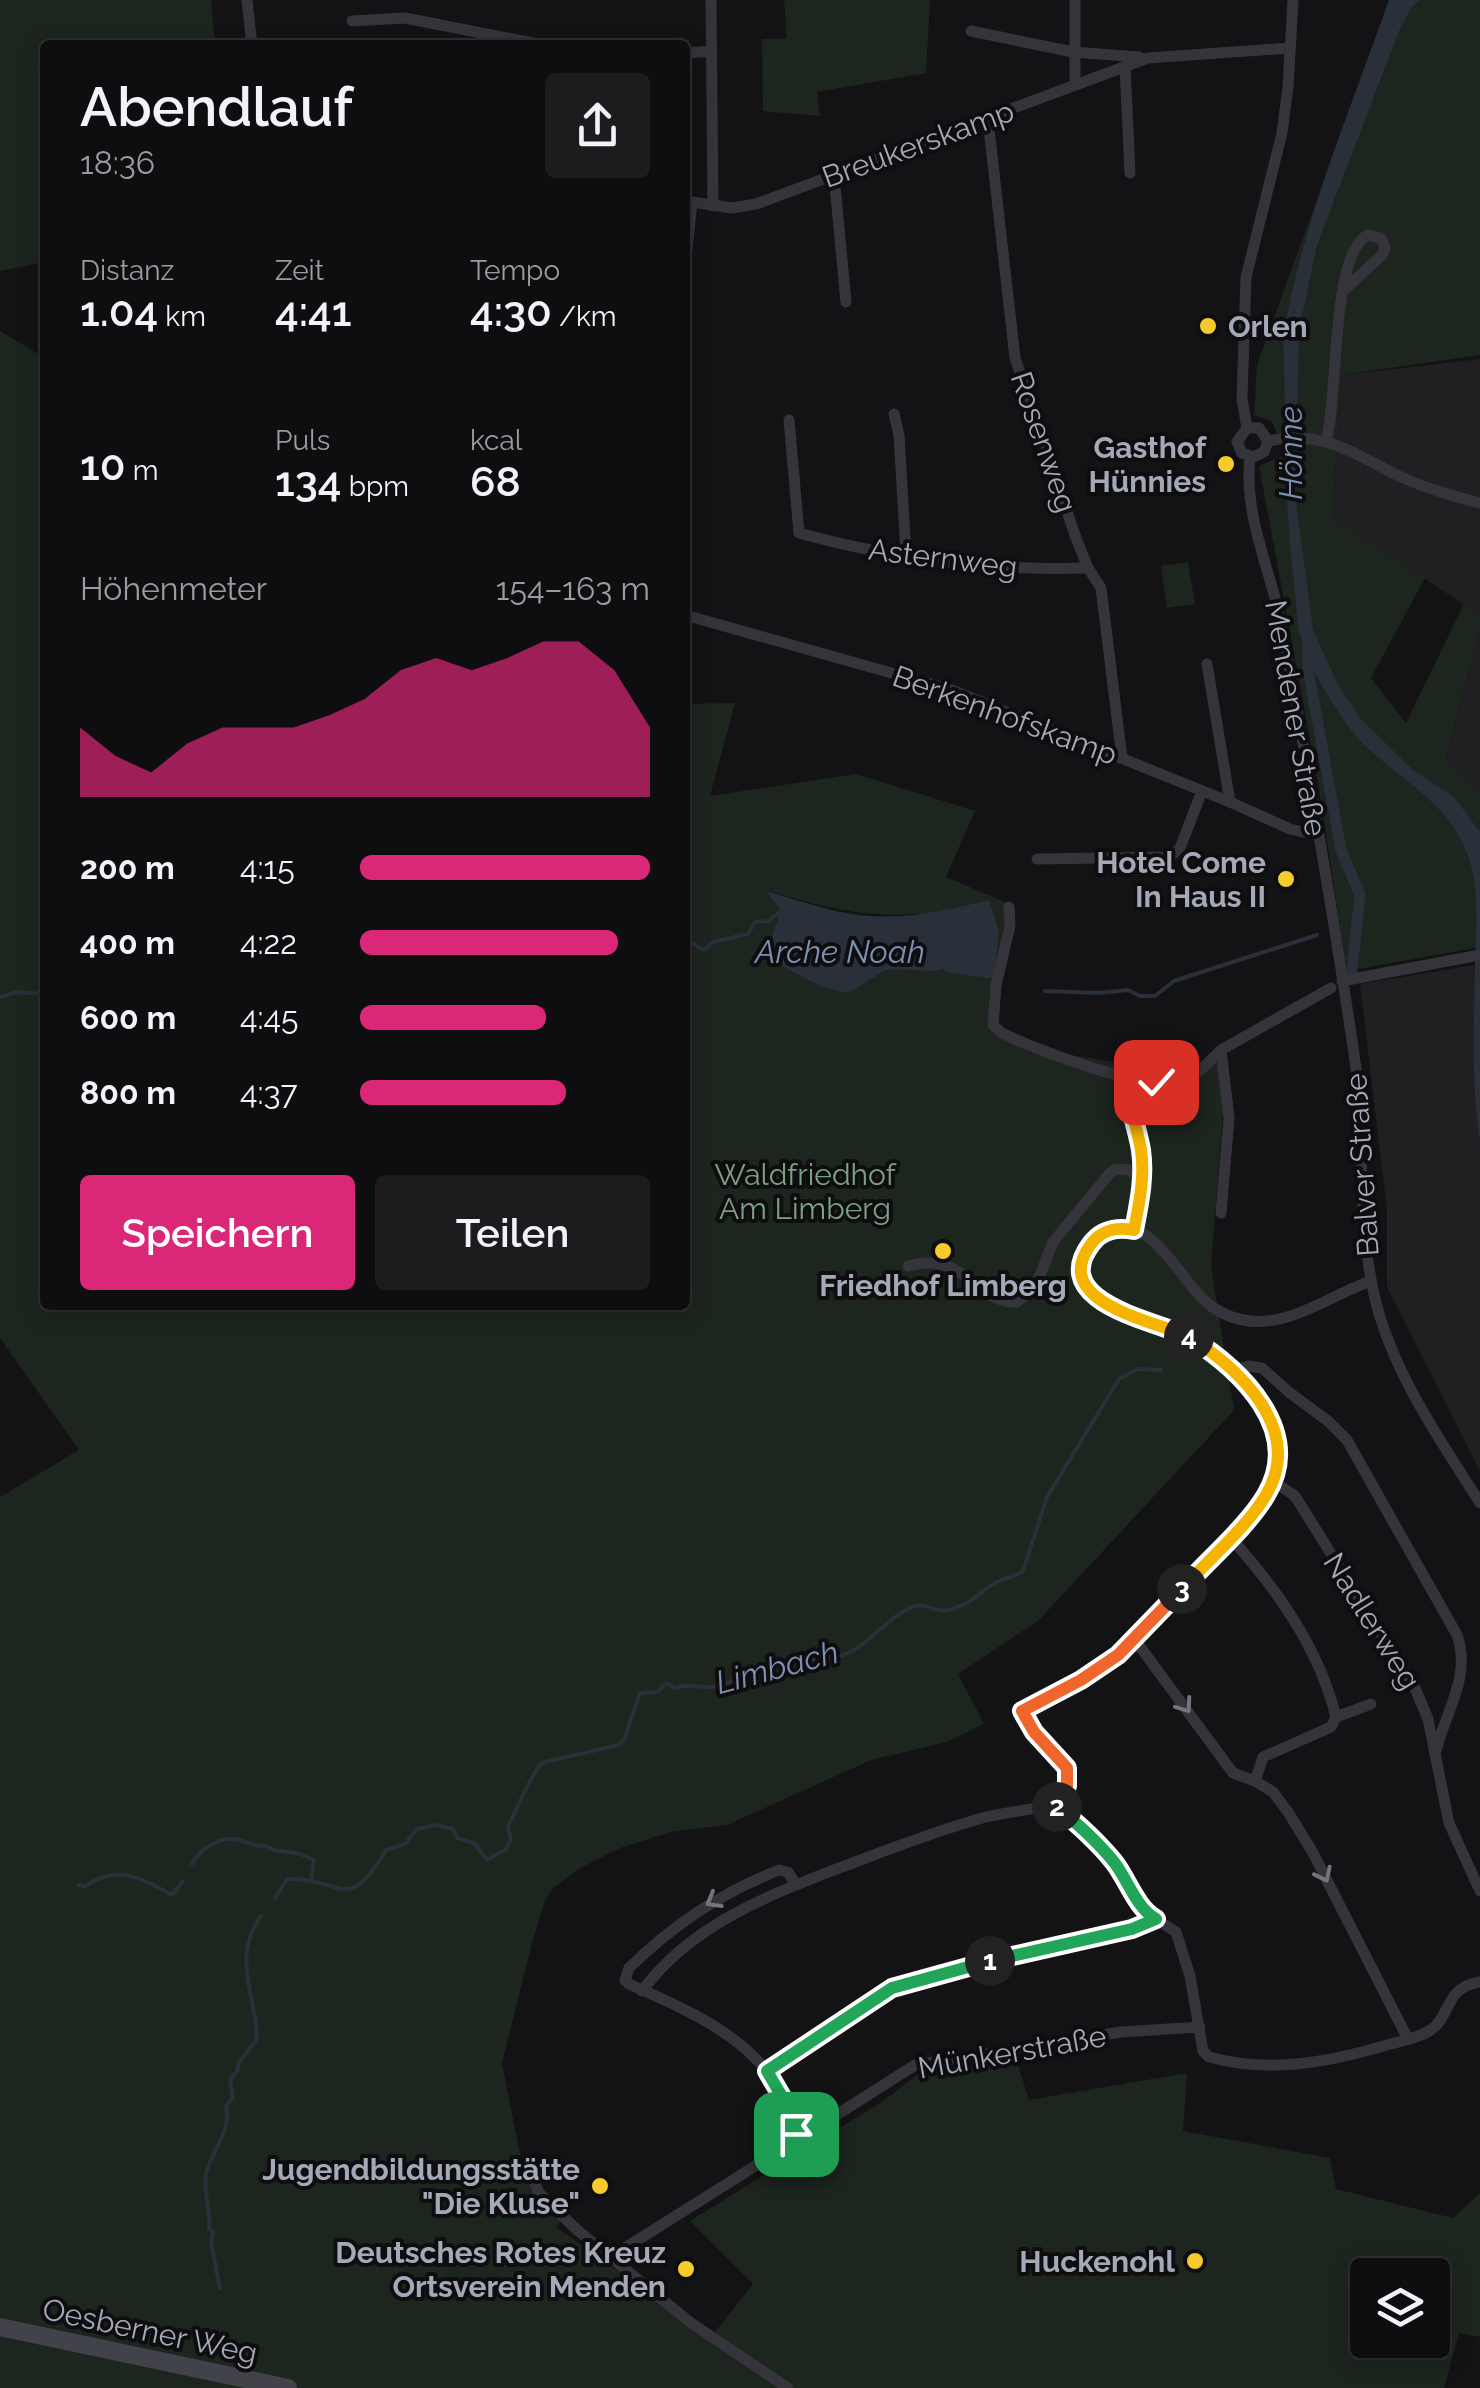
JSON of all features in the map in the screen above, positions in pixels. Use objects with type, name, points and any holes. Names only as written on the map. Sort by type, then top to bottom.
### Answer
[{"type":"street","points":[[246,0],[251,40]]},
{"type":"street","points":[[711,0],[714,206]]},
{"type":"street","points":[[1075,0],[1075,84]]},
{"type":"street","name":"Mendener Straße","points":[[1293,0],[1282,133],[1246,277],[1242,399],[1246,428],[1237,442],[1242,453],[1250,457],[1252,508],[1280,620],[1318,835],[1336,984]]},
{"type":"street","points":[[352,20],[405,18],[517,40]]},
{"type":"street","name":"Breukerskamp","points":[[971,30],[1073,52],[1148,58],[1290,48]]},
{"type":"street","points":[[690,53],[712,51]]},
{"type":"street","name":"Breukerskamp","points":[[690,202],[732,208],[756,204],[1148,58]]},
{"type":"street","points":[[1125,66],[1130,174]]},
{"type":"street","name":"Rosenweg","points":[[988,120],[1016,358],[1088,568],[1101,588],[1122,758]]},
{"type":"street","points":[[834,175],[846,302]]},
{"type":"street","points":[[1326,441],[1333,409],[1344,291],[1348,263],[1356,244],[1368,235],[1380,238],[1385,244],[1382,255],[1344,291]]},
{"type":"street","points":[[894,414],[899,434],[906,554]]},
{"type":"street","name":"Asternweg","points":[[790,420],[799,533],[864,550],[984,567],[1088,568]]},
{"type":"street","points":[[1246,428],[1258,428],[1271,441]]},
{"type":"street","points":[[1250,457],[1264,452],[1271,441],[1301,436],[1326,441],[1416,483],[1480,503]]},
{"type":"street","name":"Berkenhofskamp","points":[[690,616],[952,690],[1290,830],[1318,835]]},
{"type":"street","points":[[1207,664],[1230,802]]},
{"type":"street","points":[[1037,859],[1169,857],[1180,848],[1202,791]]},
{"type":"street","points":[[1009,907],[1010,926],[996,985],[996,1028],[1026,1045],[1133,1078],[1184,1081],[1221,1050],[1336,984],[1480,954]]},
{"type":"street","name":"Balver Straße","points":[[1336,984],[1358,1084],[1362,1219],[1371,1282],[1402,1374],[1480,1504]]},
{"type":"street","points":[[1221,1050],[1230,1118],[1221,1214]]},
{"type":"street","points":[[1133,1078],[1129,1101],[1141,1149],[1142,1182],[1134,1230]]},
{"type":"street","points":[[908,1266],[928,1263],[960,1270],[992,1296],[1017,1302],[1035,1288],[1053,1242],[1110,1173],[1130,1170],[1142,1182]]},
{"type":"street","points":[[642,1990],[692,1939],[738,1911],[796,1884],[950,1827],[1053,1804],[1067,1786],[1067,1768],[1034,1732],[1022,1711],[1081,1680],[1135,1640],[1264,1498],[1273,1480],[1278,1446],[1271,1420],[1254,1393],[1235,1372],[1190,1338],[1113,1309],[1088,1289],[1082,1269],[1094,1240],[1116,1228],[1134,1230],[1156,1243],[1206,1302],[1220,1312],[1246,1321],[1276,1321],[1371,1282]]},
{"type":"street","points":[[1235,1372],[1249,1366],[1262,1368],[1347,1440],[1456,1635],[1462,1655],[1461,1678],[1435,1755]]},
{"type":"street","name":"Nadlerweg","points":[[1273,1480],[1295,1496],[1415,1688],[1428,1719],[1449,1823],[1480,1891]]},
{"type":"street","points":[[1229,1536],[1278,1596],[1312,1651],[1336,1718],[1332,1727],[1263,1756],[1255,1780]]},
{"type":"street","points":[[1135,1640],[1233,1773],[1255,1780],[1273,1792],[1302,1833],[1408,2039]]},
{"type":"street","points":[[1336,1718],[1372,1704]]},
{"type":"street","points":[[1053,1804],[1094,1839],[1116,1865],[1145,1912],[1172,1927],[1180,1939],[1205,2054],[1232,2062],[1301,2065],[1408,2039],[1430,2030],[1456,1994],[1480,1982]]},
{"type":"street","points":[[789,2145],[796,2134],[795,2122],[767,2071],[731,2036],[626,1980],[629,1968],[670,1929],[702,1907],[747,1882],[780,1870],[788,1872],[796,1884]]},
{"type":"street","points":[[767,2071],[881,1994],[908,1981],[1132,1929],[1156,1919]]},
{"type":"street","name":"Münkerstraße","points":[[609,2258],[915,2066],[1121,2032],[1200,2027]]},
{"type":"street","points":[[527,2163],[533,2182],[552,2208],[609,2258],[691,2323],[788,2388]]},
{"type":"street","name":"Oesberner Weg","points":[[0,2327],[288,2388]]},
{"type":"shaded area","points":[[1480,359],[1480,615],[1332,518],[1342,375]]},
{"type":"shaded area","points":[[1480,628],[1480,796],[1446,759]]},
{"type":"shaded area","points":[[1480,964],[1480,1471],[1387,1287],[1387,1210],[1360,984]]},
{"type":"green space","points":[[0,0],[211,0],[215,40],[40,40],[40,263],[0,271]]},
{"type":"green space","points":[[784,0],[930,0],[926,73],[817,92],[820,116],[763,111],[762,39],[787,39]]},
{"type":"green space","points":[[1389,0],[1480,0],[1480,355],[1342,375],[1332,517],[1425,578],[1371,678],[1406,723],[1464,604],[1480,615],[1446,759],[1480,796],[1480,947],[1359,969],[1346,965],[1318,783],[1259,466],[1285,455],[1272,421],[1254,415],[1257,365]]},
{"type":"green space","name":"Waldfriedhof Am Limberg","points":[[0,331],[40,355],[40,1310],[690,1310],[690,704],[735,703],[710,796],[856,774],[975,811],[946,877],[1007,903],[990,1028],[1069,1055],[1188,1073],[1218,1062],[1224,1099],[1211,1266],[1234,1410],[1038,1621],[958,1674],[984,1724],[947,1742],[871,1760],[727,1825],[671,1832],[620,1848],[553,1888],[534,1936],[502,2063],[524,2174],[537,2196],[561,2221],[556,2227],[711,2337],[753,2284],[690,2221],[885,2100],[919,2073],[1017,2062],[1029,2100],[1187,2073],[1183,2131],[1330,2158],[1336,2189],[1453,2218],[1480,2193],[1480,2337],[1459,2333],[1444,2388],[0,2388],[0,1497],[79,1450],[0,1338]],"holes":[[[768,891],[853,912],[941,912],[993,977],[942,969],[886,970],[849,993],[765,957],[782,910]]]},
{"type":"green space","points":[[1188,562],[1195,604],[1167,608],[1161,566]]},
{"type":"water","name":"Hönne","points":[[1389,0],[1420,0],[1399,31],[1317,245],[1299,330],[1295,495],[1313,630],[1339,687],[1361,719],[1413,770],[1454,797],[1480,832],[1480,1140],[1474,1053],[1476,909],[1467,853],[1444,814],[1359,740],[1326,693],[1300,634],[1291,550],[1283,339],[1315,210]]},
{"type":"water","name":"Arche Noah","points":[[766,891],[832,910],[878,916],[934,912],[989,900],[999,932],[994,977],[942,969],[886,970],[849,993],[822,987],[765,957],[781,910]]},
{"type":"waterway","points":[[1308,639],[1308,669],[1341,850],[1360,895],[1352,970]]},
{"type":"waterway","points":[[690,942],[704,950],[713,942],[748,934],[755,922],[768,921],[783,910]]},
{"type":"waterway","points":[[1045,991],[1128,990],[1140,996],[1155,996],[1174,981],[1317,935]]},
{"type":"waterway","points":[[882,967],[937,969]]},
{"type":"waterway","points":[[946,970],[994,977]]},
{"type":"waterway","points":[[0,997],[16,992],[40,994]]},
{"type":"waterway","name":"Limbach","points":[[275,1898],[287,1879],[352,1888],[362,1883],[386,1850],[405,1844],[417,1829],[436,1825],[453,1829],[457,1838],[474,1843],[487,1860],[506,1849],[511,1840],[508,1826],[539,1766],[619,1745],[640,1693],[657,1692],[667,1683],[675,1688],[720,1686],[759,1664],[847,1654],[912,1607],[949,1610],[1023,1571],[1047,1497],[1119,1379],[1137,1369],[1161,1370]]},
{"type":"waterway","points":[[192,1864],[212,1844],[233,1839],[308,1857],[314,1861],[311,1880]]},
{"type":"waterway","points":[[79,1885],[108,1876],[129,1876],[172,1895],[183,1881]]},
{"type":"waterway","name":"Limbach","points":[[220,2288],[211,2243],[213,2232],[209,2229],[206,2174],[224,2133],[226,2106],[233,2097],[230,2080],[257,2039],[246,1962],[252,1931],[261,1916]]},
{"type":"place","name":"Orlen","points":[[1208,326]]},
{"type":"place","name":"Gasthof Hünnies","points":[[1226,464]]},
{"type":"place","name":"Hotel Come In Haus II","points":[[1286,879]]},
{"type":"place","name":"Friedhof Limberg","points":[[943,1251]]},
{"type":"place","name":"Jugendbildungsstätte \"Die Kluse\"","points":[[600,2186]]},
{"type":"place","name":"Huckenohl","points":[[1195,2261]]},
{"type":"place","name":"Deutsches Rotes Kreuz Ortsverein Menden","points":[[686,2269]]},
{"type":"route","points":[[796,2134],[791,2112],[767,2071],[881,1994],[908,1981],[1132,1929],[1156,1919],[1145,1912],[1116,1865],[1094,1839],[1053,1804],[1067,1786],[1067,1768],[1034,1732],[1022,1711],[1081,1680],[1135,1640],[1255,1510],[1275,1476],[1278,1446],[1271,1420],[1237,1373],[1190,1338],[1099,1301],[1084,1280],[1084,1257],[1094,1240],[1116,1228],[1134,1230],[1142,1165],[1129,1101],[1133,1078],[1156,1082]]}]
